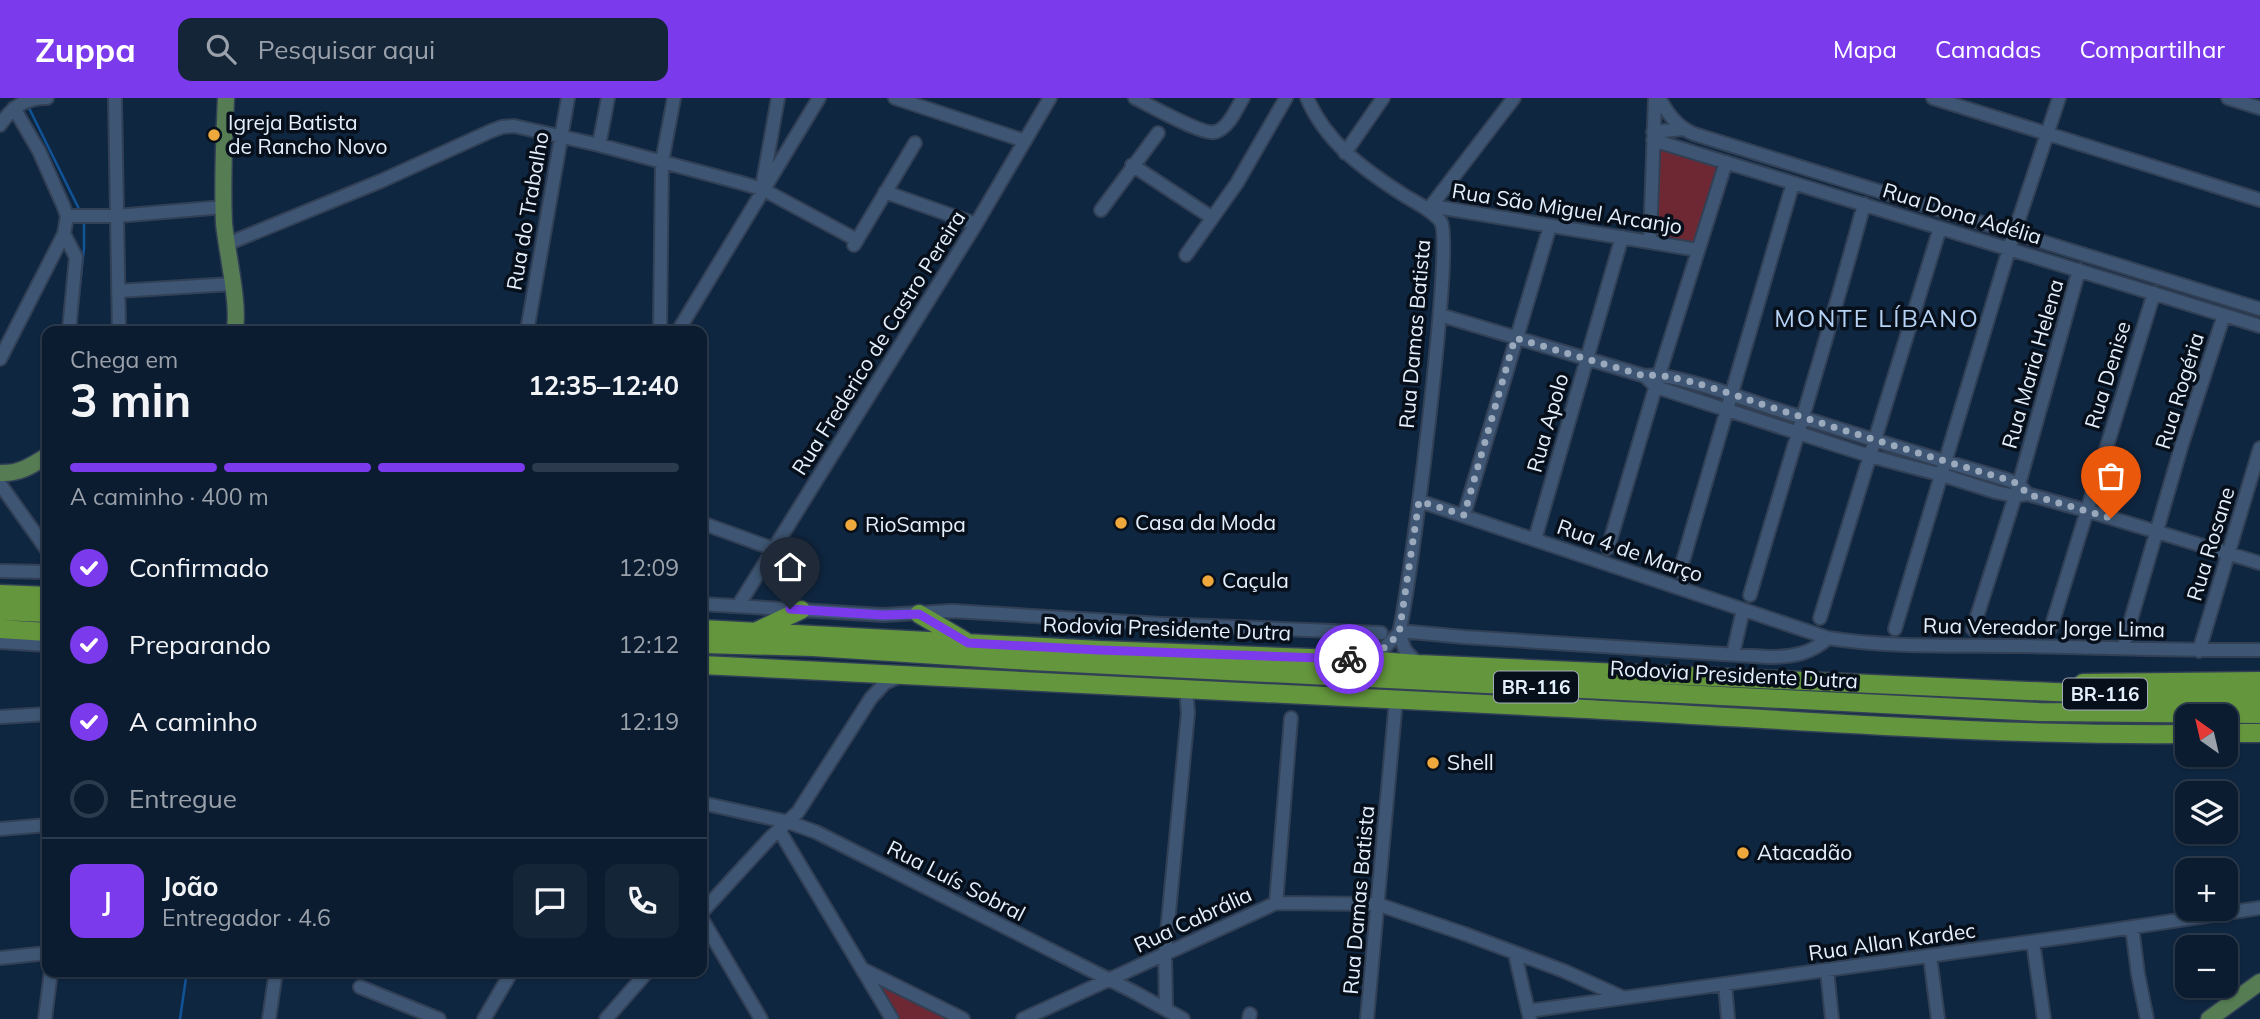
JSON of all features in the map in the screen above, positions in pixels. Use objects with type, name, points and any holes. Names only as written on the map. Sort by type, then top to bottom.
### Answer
[{"type":"highway","points":[[0,594],[42,596]]},
{"type":"highway","points":[[754,632],[801,610]]},
{"type":"highway","points":[[0,611],[42,613]]},
{"type":"highway","points":[[919,614],[968,643]]},
{"type":"highway","points":[[0,629],[42,632]]},
{"type":"highway","name":"Rodovia Presidente Dutra","points":[[707,629],[1099,650],[1950,688],[2167,697],[2260,697]]},
{"type":"highway","name":"Rodovia Presidente Dutra","points":[[707,644],[813,647],[1059,663],[2039,712],[2260,714]]},
{"type":"highway","name":"BR-116","points":[[707,665],[1650,712],[1915,728],[2175,734]]},
{"type":"highway","name":"BR-116","points":[[1950,688],[2144,681],[2260,681]]},
{"type":"highway","points":[[2238,733],[2260,733]]},
{"type":"main road","points":[[226,98],[224,207],[237,326]]},
{"type":"main road","points":[[0,473],[20,472],[42,459]]},
{"type":"main road","points":[[2209,1019],[2260,982]]},
{"type":"street","points":[[0,125],[16,107],[32,98],[47,98]]},
{"type":"street","points":[[115,98],[119,326]]},
{"type":"street","name":"Rua do Trabalho","points":[[528,326],[568,98]]},
{"type":"street","points":[[600,145],[608,98]]},
{"type":"street","points":[[660,326],[662,162],[674,98]]},
{"type":"street","points":[[762,189],[778,98]]},
{"type":"street","points":[[681,326],[819,98]]},
{"type":"street","points":[[895,98],[1025,141]]},
{"type":"street","name":"Rua Frederico de Castro Pereira","points":[[738,606],[976,224],[1050,98]]},
{"type":"street","points":[[1135,98],[1192,126],[1206,132],[1214,132],[1228,123],[1243,98]]},
{"type":"street","points":[[1186,255],[1237,183],[1286,98]]},
{"type":"street","name":"Rua Damas Batista","points":[[1307,98],[1321,126],[1345,153],[1381,180],[1429,209],[1444,229],[1440,315],[1419,501],[1399,632]]},
{"type":"street","points":[[1345,153],[1383,98]]},
{"type":"street","points":[[1429,209],[1514,98]]},
{"type":"street","points":[[1657,98],[1683,130]]},
{"type":"street","points":[[1650,242],[1653,136],[1657,98]]},
{"type":"street","points":[[1933,98],[2260,200]]},
{"type":"street","points":[[1895,629],[2015,232],[2059,98]]},
{"type":"street","points":[[2228,98],[2260,108]]},
{"type":"street","points":[[16,107],[77,215]]},
{"type":"street","points":[[774,123],[793,141]]},
{"type":"street","points":[[227,244],[381,181],[502,127],[514,126],[600,145],[762,189],[855,243],[915,143]]},
{"type":"street","name":"Rua Dona Adélia","points":[[1653,136],[1683,130],[2260,309]]},
{"type":"street","points":[[1101,210],[1158,133]]},
{"type":"street","name":"Rua Dona Adélia","points":[[1653,136],[1793,183],[2260,326]]},
{"type":"street","points":[[1608,548],[1726,162]]},
{"type":"street","points":[[1132,165],[1211,217]]},
{"type":"street","points":[[1680,571],[1793,183]]},
{"type":"street","points":[[885,192],[976,224]]},
{"type":"street","points":[[1750,594],[1839,299],[1864,204]]},
{"type":"street","points":[[77,215],[116,216],[224,207]]},
{"type":"street","name":"Rua São Miguel Arcanjo","points":[[1429,209],[1698,250]]},
{"type":"street","points":[[0,359],[64,234],[77,215]]},
{"type":"street","points":[[1464,515],[1550,226]]},
{"type":"street","points":[[1820,618],[1940,228]]},
{"type":"street","points":[[64,234],[76,257],[69,326]]},
{"type":"street","name":"Rua Apolo","points":[[1535,539],[1622,237]]},
{"type":"street","name":"Rua Maria Helena","points":[[1973,629],[2020,492],[2079,270]]},
{"type":"street","points":[[118,291],[232,284]]},
{"type":"street","name":"Rua Denise","points":[[2050,628],[2154,293]]},
{"type":"street","points":[[1440,315],[1645,376],[1726,410],[1870,456],[2020,492],[2260,563]]},
{"type":"street","name":"Rua Rogéria","points":[[2125,640],[2224,315]]},
{"type":"street","points":[[1658,381],[1731,395],[1946,462],[2020,492]]},
{"type":"street","name":"Rua Rosane","points":[[2199,651],[2260,448]]},
{"type":"street","points":[[0,484],[42,543]]},
{"type":"street","name":"Rua 4 de Março","points":[[1419,501],[1828,638]]},
{"type":"street","points":[[707,525],[774,549]]},
{"type":"street","points":[[0,570],[42,572]]},
{"type":"street","points":[[707,604],[883,615],[952,611],[1161,624],[1381,633]]},
{"type":"street","points":[[1733,654],[1744,610]]},
{"type":"street","points":[[1399,632],[1778,657],[1813,650],[1828,638]]},
{"type":"street","points":[[1365,660],[1383,649],[1399,632]]},
{"type":"street","points":[[1399,632],[1405,650],[1418,664]]},
{"type":"street","name":"Rua Vereador Jorge Lima","points":[[1828,638],[1882,643],[2199,651],[2260,650]]},
{"type":"street","points":[[0,642],[42,645]]},
{"type":"street","points":[[834,671],[862,681],[869,689],[871,698]]},
{"type":"street","points":[[707,907],[802,807],[871,698],[885,683],[905,675]]},
{"type":"street","points":[[1166,1009],[1166,954],[1188,713],[1186,688]]},
{"type":"street","name":"Rua Damas Batista","points":[[1367,1019],[1396,700]]},
{"type":"street","points":[[0,717],[42,714]]},
{"type":"street","points":[[1276,903],[1291,718]]},
{"type":"street","name":"Rua Luís Sobral","points":[[707,804],[829,838],[1183,1019]]},
{"type":"street","points":[[0,829],[42,825]]},
{"type":"street","points":[[784,826],[852,953],[892,1019]]},
{"type":"street","name":"Rua Cabrália","points":[[1023,1019],[1276,903],[1377,904],[1564,971],[1624,998]]},
{"type":"street","name":"Rua Allan Kardec","points":[[1529,1015],[1624,998],[2260,908]]},
{"type":"street","points":[[707,927],[761,1019]]},
{"type":"street","points":[[2132,927],[2147,1019]]},
{"type":"street","points":[[2033,942],[2044,1019]]},
{"type":"street","points":[[0,958],[42,954]]},
{"type":"street","points":[[1515,954],[1529,1015]]},
{"type":"street","points":[[1930,956],[1938,1019]]},
{"type":"street","points":[[864,970],[963,1019]]},
{"type":"street","points":[[1827,970],[1832,1019]]},
{"type":"street","points":[[45,1019],[50,977]]},
{"type":"street","points":[[269,1019],[275,977]]},
{"type":"street","points":[[488,1017],[509,977]]},
{"type":"street","points":[[606,1019],[644,977]]},
{"type":"street","points":[[1725,984],[1728,1019]]},
{"type":"street","points":[[360,986],[439,1019]]},
{"type":"shaded area","points":[[1660,147],[1718,164],[1696,243],[1656,234]]},
{"type":"shaded area","points":[[873,980],[952,1019],[897,1019]]},
{"type":"waterway","points":[[28,106],[81,213]]},
{"type":"waterway","points":[[76,326],[84,248],[84,219]]},
{"type":"waterway","points":[[180,1019],[186,977]]},
{"type":"way so far","points":[[1349,659],[1365,660],[1383,649],[1399,634],[1419,501],[1464,515],[1515,338],[1645,376],[1667,376],[1731,395],[2005,479],[2019,484],[2027,494],[2111,518]]},
{"type":"place","name":"Igreja Batista de Rancho Novo","points":[[214,135]]},
{"type":"place","name":"Casa da Moda","points":[[1121,523]]},
{"type":"place","name":"RioSampa","points":[[851,525]]},
{"type":"place","name":"Caçula","points":[[1208,581]]},
{"type":"place","name":"Shell","points":[[1433,763]]},
{"type":"place","name":"Atacadão","points":[[1743,853]]},
{"type":"district","name":"MONTE LÍBANO","points":[[1877,319]]},
{"type":"route","points":[[790,609],[883,615],[919,614],[968,643],[1349,659]]}]
